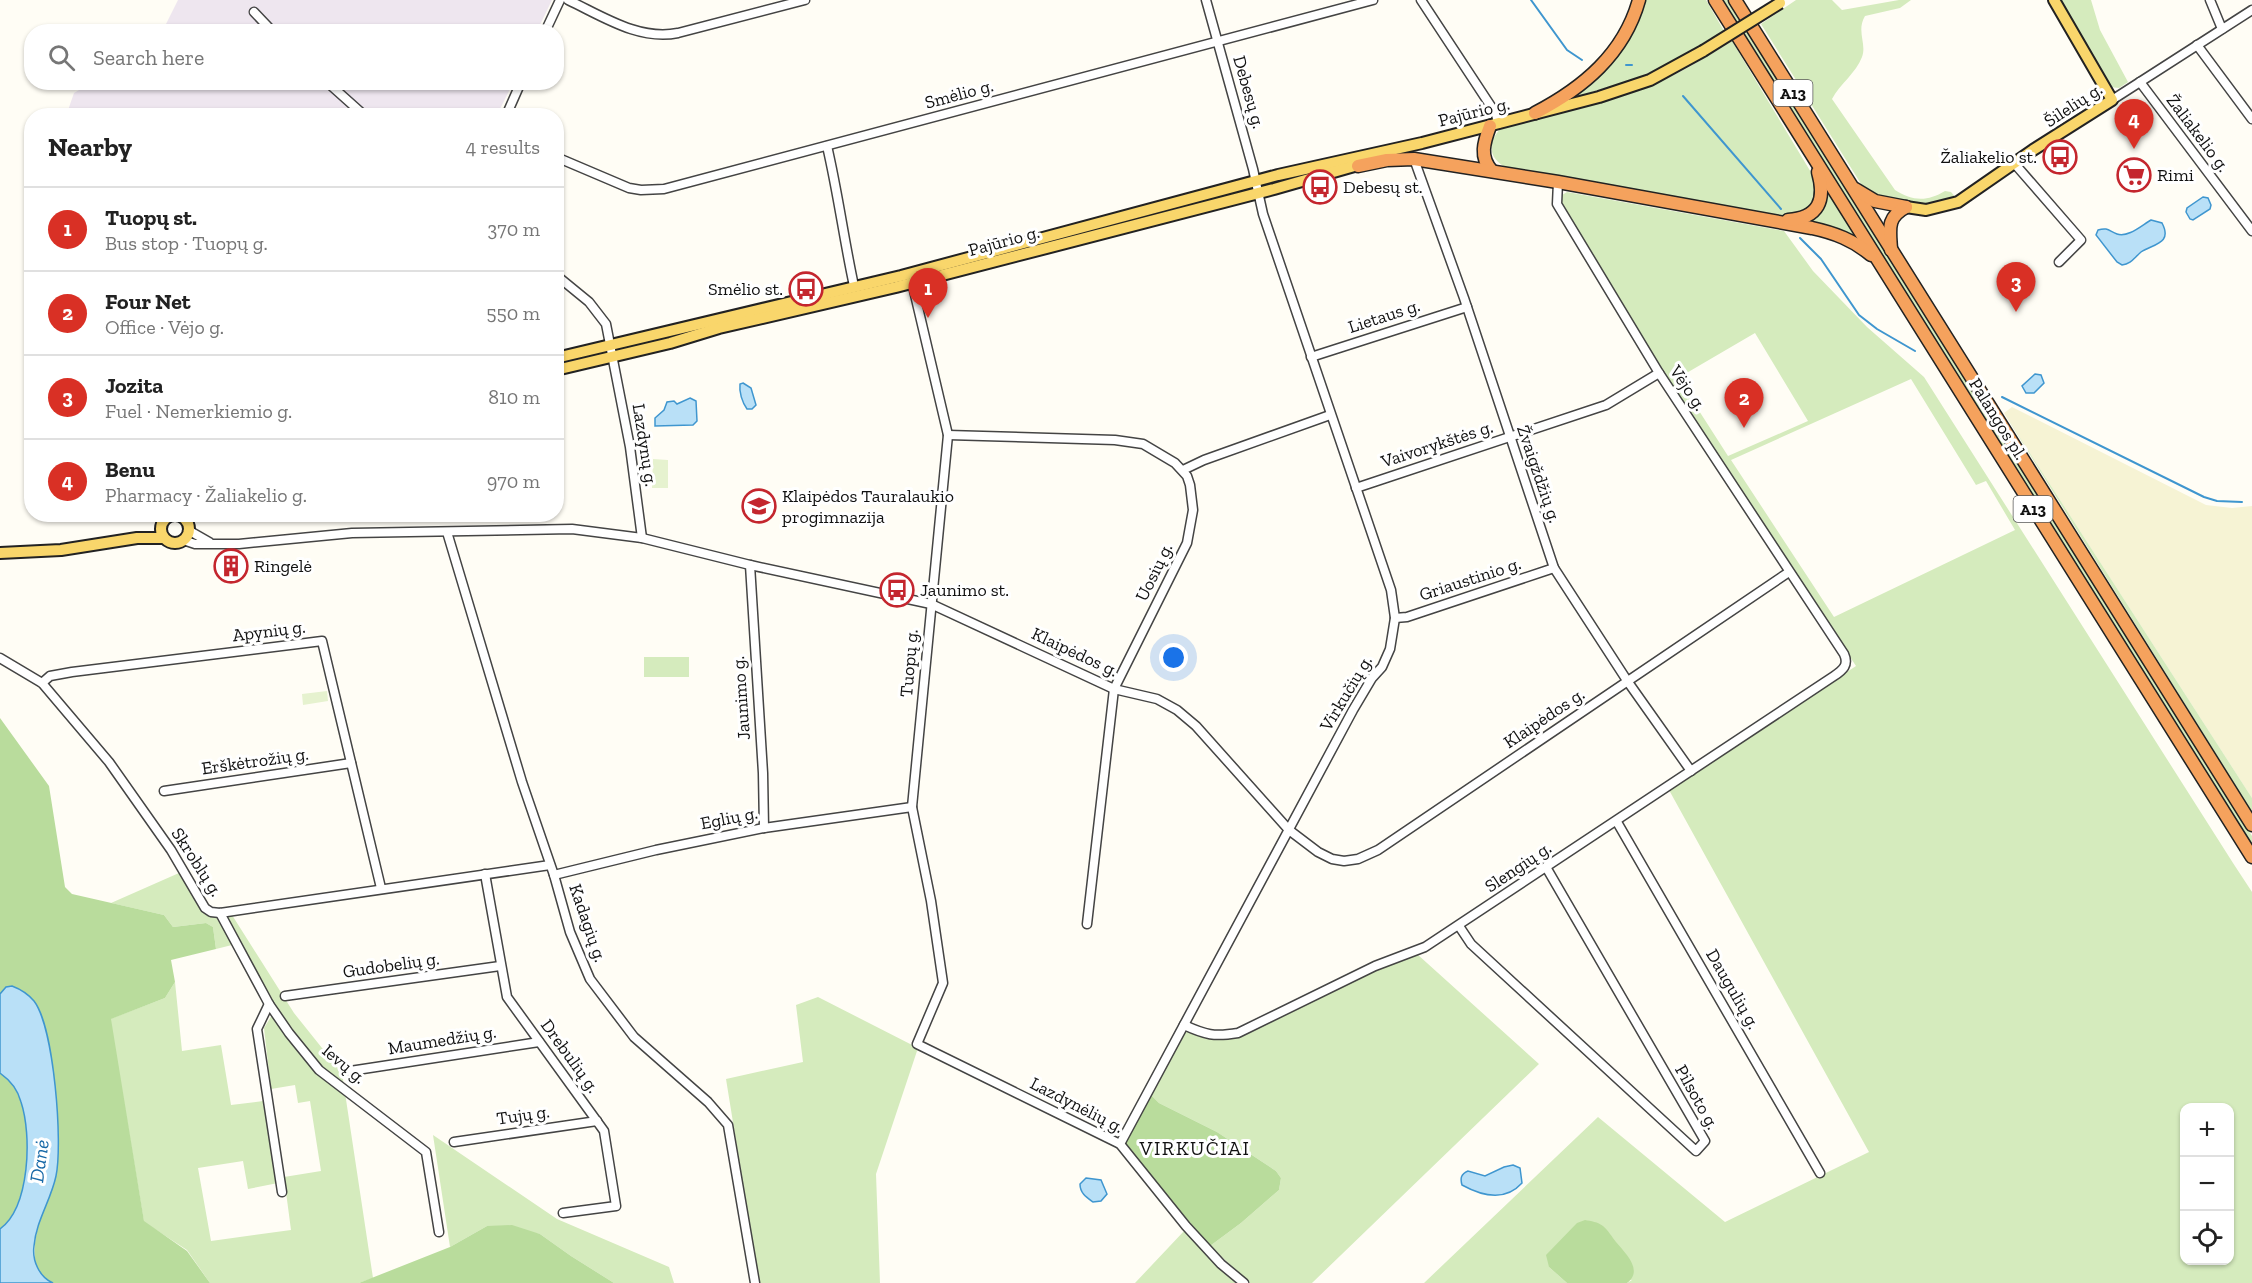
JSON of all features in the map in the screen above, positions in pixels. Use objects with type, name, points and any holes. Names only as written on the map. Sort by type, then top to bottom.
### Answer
[{"type":"highway","points":[[1535,113],[1557,102],[1605,63],[1629,28],[1639,0]]},
{"type":"highway","name":"Palangos pl.","points":[[1715,0],[2252,857]]},
{"type":"highway","name":"Palangos pl.","points":[[1735,0],[2252,825]]},
{"type":"highway","points":[[1492,171],[1485,163],[1484,154],[1494,125]]},
{"type":"highway","points":[[1358,166],[1387,160],[1414,159],[1775,221],[1831,232],[1856,243],[1879,262]]},
{"type":"highway","points":[[1775,221],[1805,218],[1816,209],[1821,201],[1822,190],[1815,160]]},
{"type":"highway","points":[[1851,186],[1875,201],[1906,207]]},
{"type":"highway","points":[[1891,250],[1890,224],[1894,216],[1906,207]]},
{"type":"main road","points":[[2054,0],[2112,100]]},
{"type":"main road","name":"Pajūrio g.","points":[[564,367],[612,351],[854,286],[1256,181],[1494,125],[1625,89],[1650,80],[1703,51],[1782,2]]},
{"type":"main road","name":"Šilelių g.","points":[[1906,207],[1926,210],[1958,202],[2112,100]]},
{"type":"main road","name":"Pajūrio g.","points":[[564,357],[670,343],[719,328],[912,282],[1258,193],[1358,166],[1422,143]]},
{"type":"main road","points":[[137,538],[165,522]]},
{"type":"main road","points":[[162,525],[164,537]]},
{"type":"main road","points":[[0,553],[61,550],[137,538],[164,537],[171,542],[187,527]]},
{"type":"street","points":[[549,24],[560,0]]},
{"type":"street","points":[[568,0],[624,27],[657,36],[678,33],[806,0]]},
{"type":"street","name":"Debesų g.","points":[[1206,0],[1258,193]]},
{"type":"street","name":"Smėlio g.","points":[[564,160],[629,188],[654,190],[1372,0]]},
{"type":"street","points":[[1421,0],[1496,114],[1494,125]]},
{"type":"street","points":[[2210,0],[2222,29]]},
{"type":"street","name":"Šilelių g.","points":[[2112,100],[2252,10]]},
{"type":"street","points":[[254,12],[265,24]]},
{"type":"street","points":[[2197,45],[2252,119]]},
{"type":"street","name":"Žaliakelio g.","points":[[2140,82],[2252,231]]},
{"type":"street","points":[[334,90],[350,108]]},
{"type":"street","points":[[510,108],[517,90]]},
{"type":"street","points":[[827,146],[838,191],[844,240],[854,286]]},
{"type":"street","name":"Žvaigždžių g.","points":[[1414,159],[1467,307],[1554,568],[1628,682],[1691,771]]},
{"type":"street","points":[[2014,163],[2081,240],[2059,262]]},
{"type":"street","name":"Vėjo g.","points":[[1558,182],[1557,204],[1659,373],[1844,654],[1847,660],[1846,665]]},
{"type":"street","name":"Virkučių g.","points":[[1120,1144],[1353,710],[1372,678],[1382,667],[1390,649],[1395,618],[1391,590],[1276,254],[1258,193]]},
{"type":"street","name":"Lazdynų g.","points":[[564,282],[589,302],[606,324],[630,447],[642,538]]},
{"type":"street","name":"Tuopų g.","points":[[912,282],[948,435],[912,807],[931,901],[943,983],[917,1044]]},
{"type":"street","name":"Lietaus g.","points":[[1311,357],[1467,307]]},
{"type":"street","name":"Vaivorykštės g.","points":[[1356,488],[1606,405],[1659,373]]},
{"type":"street","points":[[948,435],[1126,441],[1150,447],[1183,470],[1204,460],[1330,415]]},
{"type":"street","name":"Uosių g.","points":[[1087,924],[1114,689],[1191,532],[1193,502],[1190,485],[1183,470]]},
{"type":"street","name":"Klaipėdos g.","points":[[187,527],[195,544],[259,542],[352,533],[572,529],[642,538],[750,565],[931,604],[1114,689],[1157,699],[1177,710],[1196,726],[1289,830],[1332,860],[1344,861],[1358,859],[1378,850],[1789,572]]},
{"type":"street","name":"Kadagių g.","points":[[447,532],[570,932],[590,980],[633,1037],[708,1102],[728,1125],[754,1283]]},
{"type":"street","name":"Jaunimo g.","points":[[750,565],[763,773],[764,828]]},
{"type":"street","name":"Griaustinio g.","points":[[1395,618],[1407,617],[1554,568]]},
{"type":"street","name":"Apynių g.","points":[[42,683],[50,676],[72,672],[322,641],[381,888]]},
{"type":"street","name":"Skroblų g.","points":[[0,658],[42,683],[109,762],[171,850],[205,908],[211,912],[220,913],[550,865]]},
{"type":"street","name":"Slengių g.","points":[[1184,1025],[1199,1032],[1218,1036],[1238,1033],[1376,966],[1425,947],[1617,822],[1834,676],[1846,665]]},
{"type":"street","name":"Erškėtrožių g.","points":[[164,791],[351,763]]},
{"type":"street","name":"Eglių g.","points":[[554,875],[656,850],[764,828],[912,807]]},
{"type":"street","name":"Daugulių g.","points":[[1617,822],[1820,1173]]},
{"type":"street","name":"Pilsoto g.","points":[[1459,926],[1471,944],[1695,1151],[1705,1141],[1546,867]]},
{"type":"street","name":"Drebulių g.","points":[[485,874],[507,997],[604,1131],[616,1206],[563,1213]]},
{"type":"street","name":"Ievų g.","points":[[220,913],[269,1004],[289,1034],[319,1070],[426,1152],[439,1232]]},
{"type":"street","name":"Gudobelių g.","points":[[285,996],[500,966]]},
{"type":"street","points":[[269,1004],[257,1029],[282,1192]]},
{"type":"street","name":"Maumedžių g.","points":[[350,1071],[539,1042]]},
{"type":"street","name":"Lazdynėlių g.","points":[[917,1044],[1120,1144],[1186,1226],[1221,1264],[1244,1283]]},
{"type":"street","name":"Tujų g.","points":[[454,1142],[597,1121]]},
{"type":"shaded area","points":[[178,0],[552,0],[540,24],[166,24]]},
{"type":"shaded area","points":[[79,90],[510,90],[500,108],[69,108],[74,93]]},
{"type":"shaded area","points":[[2012,407],[2206,505],[2232,508],[2252,506],[2252,798],[2004,413]]},
{"type":"green space","points":[[1644,0],[1706,0],[1724,31],[1678,60],[1632,80],[1568,99],[1607,67],[1627,40]]},
{"type":"green space","points":[[1721,0],[1729,0],[2252,836],[2252,848]]},
{"type":"green space","points":[[1796,0],[1832,0],[1842,10],[1911,0],[1900,8],[1865,16],[1861,27],[1862,57],[1832,99],[1895,190],[1920,199],[1945,191],[1951,192],[1956,198],[1921,206],[1869,193],[1863,187],[1761,24]]},
{"type":"green space","points":[[2057,0],[2091,0],[2100,30],[2128,82],[2119,88],[2110,87]]},
{"type":"green space","points":[[1732,41],[1818,184],[1815,204],[1796,216],[1773,215],[1507,168],[1493,155],[1493,139],[1501,128],[1595,103],[1662,81]]},
{"type":"green space","points":[[1826,187],[1856,237],[1855,238],[1806,223]]},
{"type":"green space","points":[[1567,192],[1784,231],[1813,271],[1867,327],[1924,377],[2252,892],[2252,1283],[1627,1283],[1632,1280],[1549,1267],[1567,1283],[1424,1283],[1598,1117],[1725,1222],[1869,1152],[1669,790],[1856,666],[1670,385],[1560,201],[1562,195]],"holes":[[[1755,333],[1808,421],[1728,456],[1678,378]],[[1911,379],[1976,485],[1986,481],[2015,530],[1834,617],[1731,460]]]},
{"type":"green space","points":[[2004,413],[2252,798],[2252,812]]},
{"type":"green space","points":[[653,459],[668,460],[668,488],[652,488]]},
{"type":"green space","points":[[644,657],[689,657],[689,677],[644,677]]},
{"type":"green space","points":[[327,691],[328,701],[303,705],[302,694]]},
{"type":"green space","points":[[0,718],[49,786],[65,887],[72,894],[164,915],[173,927],[206,923],[213,927],[216,949],[171,960],[175,982],[165,998],[111,1019],[144,1221],[187,1251],[210,1283],[53,1283],[40,1273],[37,1267],[34,1251],[38,1227],[42,1021],[33,1002],[26,995],[6,988],[0,994]]},
{"type":"green space","points":[[179,873],[205,913],[216,917],[232,915],[294,1013],[342,1073],[373,1278],[359,1283],[210,1283],[187,1250],[144,1222],[110,1019],[165,998],[175,982],[182,1051],[221,1045],[231,1105],[263,1101],[278,1183],[248,1189],[243,1161],[198,1168],[211,1241],[291,1230],[284,1177],[321,1171],[310,1101],[298,1103],[295,1085],[271,1089],[264,1028],[272,1015],[232,945],[216,949],[213,927],[206,923],[173,927],[164,915],[111,903]]},
{"type":"green space","points":[[1417,954],[1539,1064],[1312,1283],[1250,1283],[1210,1246],[1279,1190],[1281,1178],[1276,1171],[1217,1132],[1159,1103],[1151,1095],[1186,1030],[1218,1040],[1242,1036],[1351,981]]},
{"type":"green space","points":[[818,997],[918,1048],[876,1174],[880,1283],[759,1283],[726,1079],[803,1062],[796,1005]]},
{"type":"green space","points":[[0,1073],[13,1086],[20,1098],[27,1133],[27,1151],[23,1188],[10,1219],[0,1229]]},
{"type":"green space","points":[[1151,1095],[1159,1103],[1217,1132],[1276,1171],[1281,1178],[1279,1190],[1210,1246],[1126,1147],[1126,1142]]},
{"type":"green space","points":[[433,1135],[557,1219],[669,1267],[674,1283],[614,1283],[540,1234],[487,1226],[450,1247]]},
{"type":"green space","points":[[1585,1220],[1603,1226],[1628,1256],[1634,1273],[1627,1283],[1567,1283],[1549,1267],[1546,1255],[1577,1223]]},
{"type":"green space","points":[[512,1225],[540,1234],[614,1283],[359,1283],[450,1247],[487,1226]]},
{"type":"green space","points":[[1185,1230],[1234,1280],[1237,1283],[1135,1283]]},
{"type":"water","points":[[2203,197],[2208,198],[2210,209],[2193,220],[2190,219],[2186,212],[2187,208]]},
{"type":"water","points":[[2151,220],[2162,223],[2165,230],[2163,239],[2122,265],[2117,262],[2096,235],[2098,230],[2104,229],[2121,235],[2126,234]]},
{"type":"water","points":[[2035,374],[2041,375],[2044,383],[2034,393],[2026,393],[2022,386]]},
{"type":"water","points":[[743,383],[751,388],[756,405],[752,409],[747,409],[742,400],[740,384]]},
{"type":"water","points":[[690,398],[696,401],[697,421],[693,425],[655,426],[655,418],[664,410],[667,402],[674,401],[677,404]]},
{"type":"water","name":"Danė","points":[[12,986],[24,992],[34,1001],[41,1015],[52,1059],[58,1160],[54,1185],[35,1237],[34,1251],[35,1262],[40,1272],[53,1283],[0,1283],[0,1229],[10,1219],[23,1188],[27,1151],[27,1133],[20,1098],[13,1086],[0,1073],[0,994],[6,987]]},
{"type":"water","points":[[1513,1165],[1520,1168],[1522,1183],[1508,1193],[1485,1194],[1462,1185],[1462,1176],[1468,1171],[1485,1176]]},
{"type":"water","points":[[1086,1178],[1101,1180],[1107,1194],[1101,1201],[1093,1202],[1082,1192],[1080,1184]]},
{"type":"waterway","points":[[1531,0],[1567,50],[1582,60]]},
{"type":"waterway","points":[[1626,65],[1632,65]]},
{"type":"waterway","points":[[1683,96],[1781,209]]},
{"type":"waterway","points":[[1800,238],[1821,259],[1859,315],[1877,329],[1915,351]]},
{"type":"waterway","points":[[2002,397],[2204,497],[2217,501],[2242,502]]},
{"type":"place","name":"Benu","points":[[2134,149]]},
{"type":"place","name":"Žaliakelio st.","points":[[2060,157]]},
{"type":"place","name":"Rimi","points":[[2134,175]]},
{"type":"place","name":"Debesų st.","points":[[1320,187]]},
{"type":"place","name":"Smėlio st.","points":[[806,289]]},
{"type":"place","name":"Jozita","points":[[2016,312]]},
{"type":"place","name":"Tuopų st.","points":[[928,318]]},
{"type":"place","name":"Four Net","points":[[1744,428]]},
{"type":"place","name":"Klaipėdos Tauralaukio progimnazija","points":[[759,506]]},
{"type":"place","name":"Ringelė","points":[[231,566]]},
{"type":"place","name":"Jaunimo st.","points":[[897,590]]},
{"type":"district","name":"VIRKUČIAI","points":[[1195,1148]]}]
